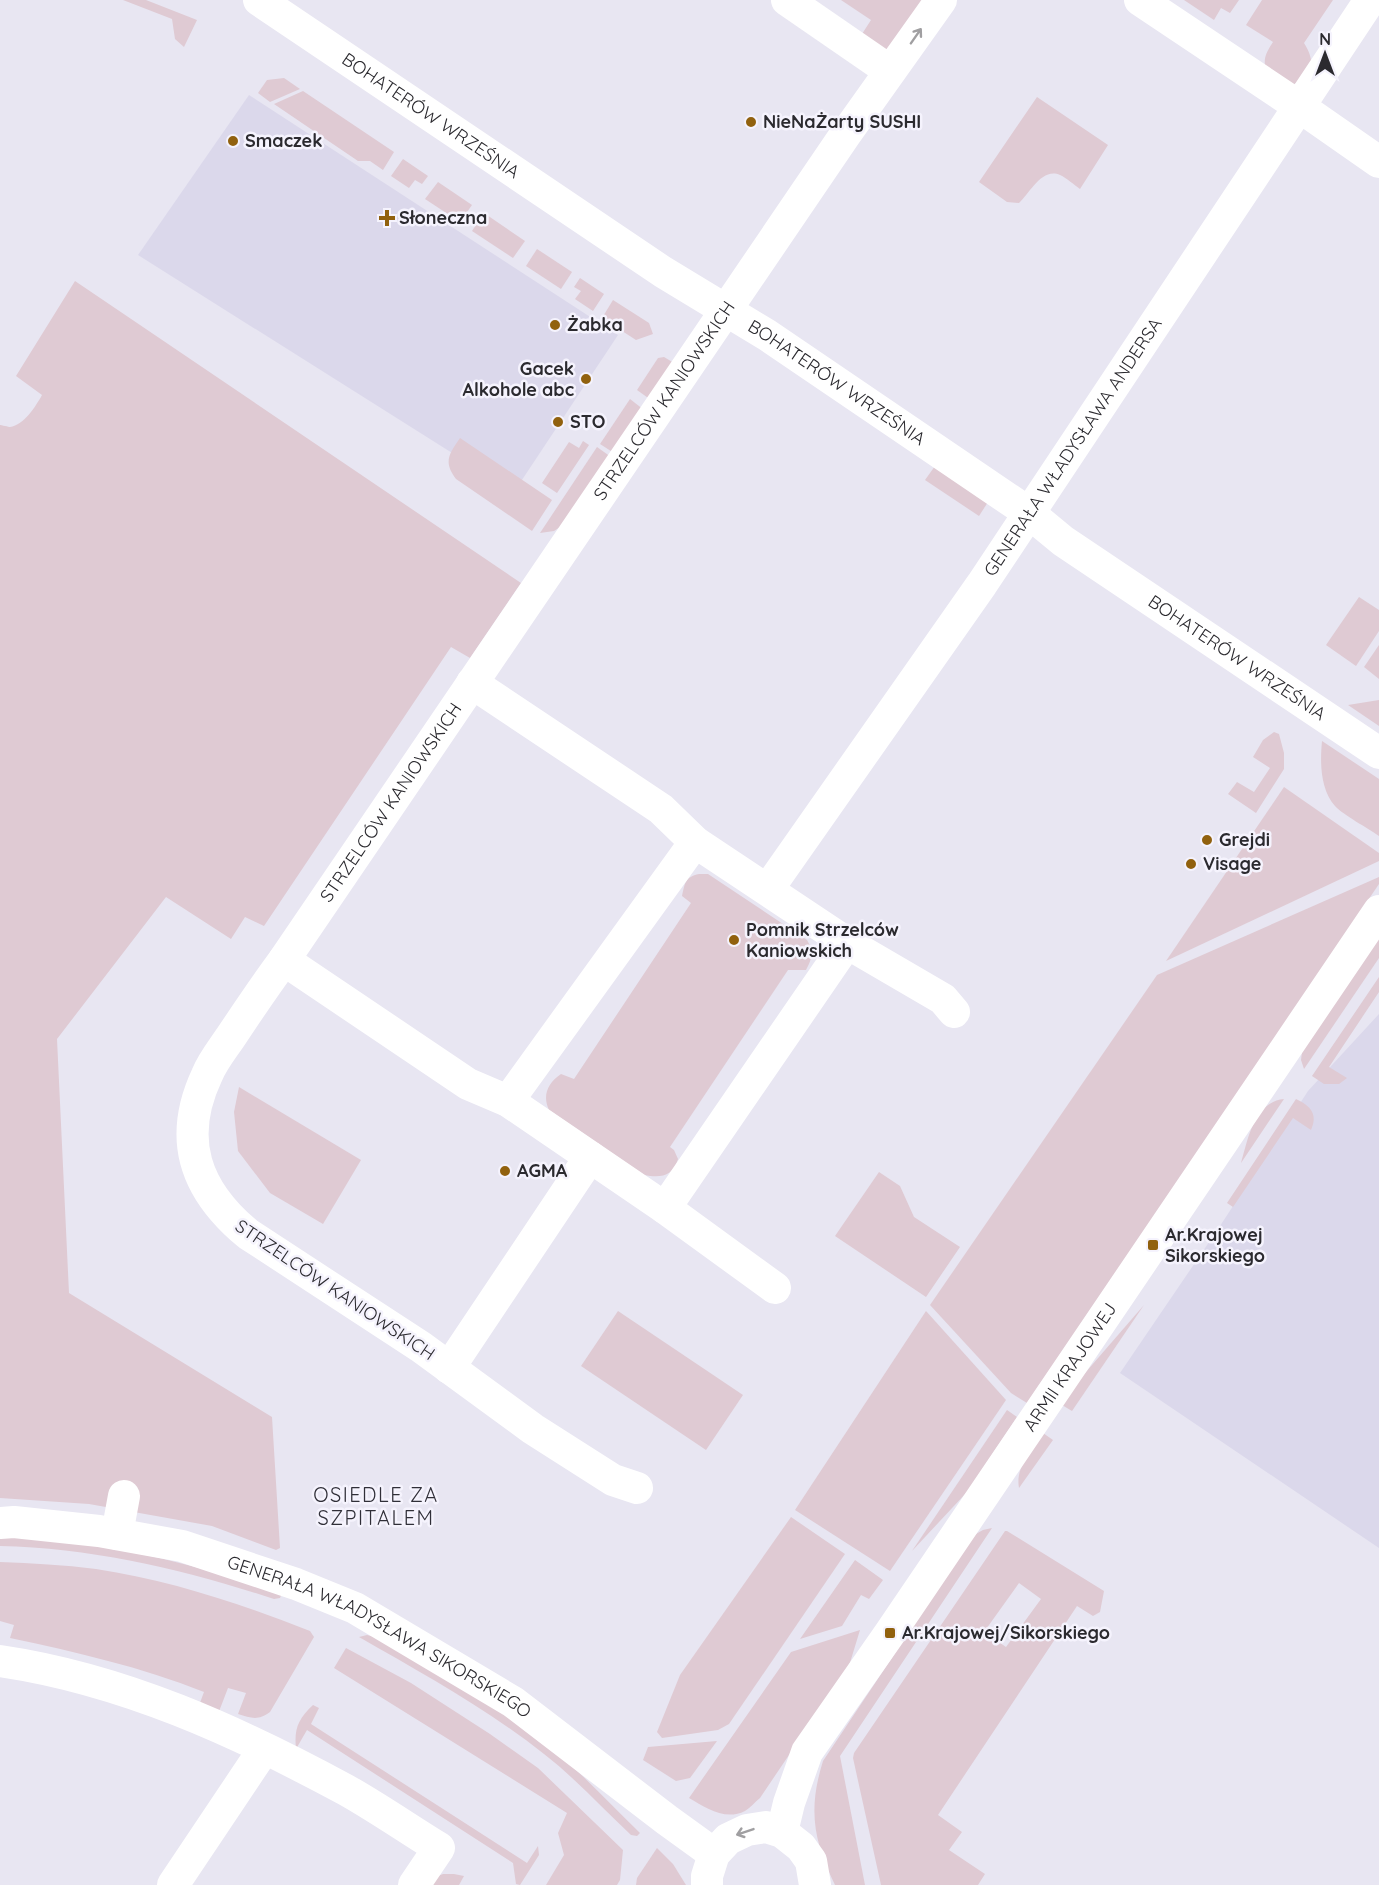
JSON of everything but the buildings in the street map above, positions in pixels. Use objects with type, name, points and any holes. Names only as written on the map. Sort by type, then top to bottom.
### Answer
[{"type":"street","name":"BOHATERÓW WRZEŚNIA","points":[[259,0],[663,272],[767,335],[1029,513],[1063,542],[1379,753]]},
{"type":"street","points":[[787,0],[890,71]]},
{"type":"street","name":"STRZELCÓW KANIOWSKICH","points":[[637,1488],[613,1480],[553,1441],[421,1347],[248,1234],[229,1218],[217,1203],[196,1164],[192,1141],[197,1099],[208,1072],[261,990],[284,960],[845,135],[941,0]]},
{"type":"street","points":[[1140,0],[1300,106],[1379,162]]},
{"type":"street","name":"GENERAŁA WŁADYSŁAWA ANDERSA","points":[[768,889],[982,584],[1370,0]]},
{"type":"street","points":[[472,683],[661,809],[694,842],[847,943],[943,999],[954,1012]]},
{"type":"street","points":[[508,1101],[694,842]]},
{"type":"street","name":"ARMII KRAJOWEJ","points":[[782,1832],[789,1803],[807,1752],[1379,911]]},
{"type":"street","points":[[665,1208],[847,943]]},
{"type":"street","points":[[284,960],[468,1084],[508,1101],[665,1208],[775,1288]]},
{"type":"street","points":[[449,1368],[590,1157]]},
{"type":"street","points":[[117,1534],[124,1496]]},
{"type":"street","name":"GENERAŁA WŁADYSŁAWA SIKORSKIEGO","points":[[0,1523],[24,1523],[117,1534],[182,1546],[296,1584],[354,1608],[513,1702],[714,1854]]},
{"type":"street","points":[[0,1661],[32,1665],[137,1694],[219,1727],[347,1791],[439,1848],[414,1885]]},
{"type":"street","points":[[173,1885],[264,1749]]},
{"type":"street","points":[[707,1885],[707,1876],[714,1854],[728,1839],[747,1830],[766,1827],[782,1832],[801,1847],[811,1861],[815,1885]]},
{"type":"shaded area","points":[[123,0],[146,0],[197,20],[184,47],[175,39],[172,19]]},
{"type":"shaded area","points":[[841,0],[934,0],[895,49],[884,49],[862,34],[871,20]]},
{"type":"shaded area","points":[[1184,0],[1239,0],[1230,13],[1221,8],[1214,20]]},
{"type":"shaded area","points":[[1262,0],[1333,0],[1304,43],[1311,63],[1308,73],[1291,86],[1267,76],[1265,58],[1273,42],[1246,25]]},
{"type":"shaded area","points":[[284,78],[300,89],[270,102],[258,93],[267,80]]},
{"type":"shaded area","points":[[303,91],[394,152],[383,170],[370,161],[358,161],[274,104]]},
{"type":"shaded area","points":[[249,95],[618,335],[514,492],[138,255]]},
{"type":"shaded area","points":[[1037,97],[1108,145],[1080,189],[1063,176],[1054,173],[1037,182],[1019,203],[1007,202],[979,182]]},
{"type":"shaded area","points":[[403,159],[428,176],[422,184],[415,180],[409,188],[391,176]]},
{"type":"shaded area","points":[[438,182],[472,205],[460,222],[425,199]]},
{"type":"shaded area","points":[[484,213],[525,241],[513,258],[472,231]]},
{"type":"shaded area","points":[[537,249],[572,272],[561,289],[526,266]]},
{"type":"shaded area","points":[[580,278],[604,294],[593,311],[575,299],[581,291],[574,287]]},
{"type":"shaded area","points":[[75,281],[521,583],[470,658],[451,647],[264,926],[245,917],[231,939],[166,897],[57,1039],[69,1293],[272,1417],[280,1548],[276,1550],[212,1526],[89,1504],[0,1498],[0,425],[10,427],[20,423],[42,395],[16,376]]},
{"type":"shaded area","points":[[613,300],[649,323],[653,334],[636,340],[602,318]]},
{"type":"shaded area","points":[[664,357],[674,363],[651,400],[637,390],[658,358]]},
{"type":"shaded area","points":[[630,399],[644,410],[614,453],[600,444]]},
{"type":"shaded area","points":[[460,438],[552,500],[532,531],[456,479],[450,468],[449,458]]},
{"type":"shaded area","points":[[583,441],[589,445],[557,493],[542,483],[569,442],[579,448]]},
{"type":"shaded area","points":[[597,447],[611,457],[560,527],[554,531],[540,533]]},
{"type":"shaded area","points":[[935,466],[988,502],[979,516],[925,480]]},
{"type":"shaded area","points":[[1359,597],[1379,610],[1379,631],[1356,666],[1326,645]]},
{"type":"shaded area","points":[[1379,645],[1379,679],[1364,667]]},
{"type":"shaded area","points":[[1379,700],[1379,726],[1348,705]]},
{"type":"shaded area","points":[[1274,732],[1279,734],[1284,753],[1284,769],[1256,813],[1228,794],[1237,782],[1254,792],[1270,768],[1253,757],[1263,740]]},
{"type":"shaded area","points":[[1322,741],[1379,779],[1379,836],[1344,813],[1330,799],[1322,775]]},
{"type":"shaded area","points":[[1284,787],[1379,853],[1379,861],[1166,961]]},
{"type":"shaded area","points":[[699,874],[708,874],[807,940],[811,948],[811,959],[806,970],[788,970],[670,1147],[678,1159],[673,1170],[660,1176],[644,1175],[549,1110],[546,1094],[553,1081],[561,1074],[574,1079],[691,903],[682,896],[684,888],[688,879]]},
{"type":"shaded area","points":[[1379,877],[1379,884],[1027,1403],[1011,1393],[930,1305],[1157,975]]},
{"type":"shaded area","points":[[1379,938],[1379,958],[1304,1069],[1301,1060],[1302,1052]]},
{"type":"shaded area","points":[[1379,977],[1379,992],[1329,1067],[1347,1078],[1339,1084],[1324,1084],[1312,1076]]},
{"type":"shaded area","points":[[1379,1014],[1379,1548],[1120,1373],[1308,1091]]},
{"type":"shaded area","points":[[239,1087],[361,1160],[323,1224],[270,1193],[238,1151],[234,1112]]},
{"type":"shaded area","points":[[1284,1099],[1241,1163],[1250,1133],[1259,1114],[1274,1102]]},
{"type":"shaded area","points":[[1296,1099],[1312,1111],[1314,1119],[1311,1130],[1293,1118],[1233,1207],[1227,1203]]},
{"type":"shaded area","points":[[879,1172],[900,1186],[914,1217],[960,1247],[926,1297],[835,1236]]},
{"type":"shaded area","points":[[1144,1305],[1072,1411],[1062,1405],[1079,1380]]},
{"type":"shaded area","points":[[618,1311],[743,1395],[706,1450],[581,1366]]},
{"type":"shaded area","points":[[926,1311],[1006,1400],[890,1571],[795,1510]]},
{"type":"shaded area","points":[[1007,1410],[1017,1417],[967,1492],[912,1551]]},
{"type":"shaded area","points":[[1043,1433],[1053,1440],[1019,1488],[1018,1480],[1022,1466]]},
{"type":"shaded area","points":[[791,1517],[845,1554],[729,1724],[718,1730],[662,1738],[657,1732],[680,1675]]},
{"type":"shaded area","points":[[992,1528],[840,1756],[865,1885],[835,1885],[822,1853],[815,1824],[815,1794],[823,1761],[974,1535]]},
{"type":"shaded area","points":[[1005,1531],[1104,1591],[1100,1612],[1093,1616],[1077,1606],[938,1815],[962,1832],[949,1850],[985,1874],[978,1885],[881,1885],[853,1758],[854,1753]],"holes":[[[1019,1583],[1041,1599],[1006,1647],[984,1632]]]},
{"type":"shaded area","points":[[0,1537],[72,1542],[108,1548],[213,1572],[282,1593],[280,1598],[274,1599],[173,1570],[105,1556],[0,1546]]},
{"type":"shaded area","points":[[855,1560],[883,1580],[869,1599],[861,1595],[842,1626],[800,1639]]},
{"type":"shaded area","points":[[0,1562],[84,1568],[178,1586],[258,1611],[310,1631],[314,1637],[270,1712],[262,1717],[254,1718],[238,1714],[246,1693],[228,1688],[218,1714],[198,1708],[204,1692],[180,1683],[108,1661],[10,1638],[14,1625],[0,1621]]},
{"type":"shaded area","points":[[860,1630],[849,1666],[760,1798],[745,1811],[730,1815],[716,1812],[689,1798],[791,1652]]},
{"type":"shaded area","points":[[367,1635],[379,1638],[445,1677],[530,1732],[573,1767],[640,1833],[637,1836],[631,1835],[555,1763],[500,1722],[454,1692],[359,1637]]},
{"type":"shaded area","points":[[346,1648],[411,1683],[538,1768],[623,1850],[620,1880],[617,1885],[546,1885],[564,1855],[558,1833],[567,1813],[334,1668]]},
{"type":"shaded area","points":[[313,1705],[319,1708],[311,1724],[527,1863],[538,1846],[539,1855],[520,1885],[516,1884],[513,1863],[307,1730],[296,1749],[298,1725]]},
{"type":"shaded area","points":[[717,1741],[690,1778],[676,1781],[643,1760],[648,1747]]},
{"type":"shaded area","points":[[657,1848],[673,1864],[686,1885],[636,1885],[637,1878]]},
{"type":"shaded area","points":[[443,1874],[464,1876],[459,1885],[430,1885],[435,1877]]},
{"type":"place","name":"NieNaŻarty SUSHI","points":[[751,122]]},
{"type":"place","name":"Smaczek","points":[[233,141]]},
{"type":"place","name":"Słoneczna","points":[[387,218]]},
{"type":"place","name":"Żabka","points":[[555,325]]},
{"type":"place","name":"Gacek Alkohole abc","points":[[586,379]]},
{"type":"place","name":"STO","points":[[558,422]]},
{"type":"place","name":"Grejdi","points":[[1207,840]]},
{"type":"place","name":"Visage","points":[[1191,864]]},
{"type":"place","name":"Pomnik Strzelców Kaniowskich","points":[[734,940]]},
{"type":"place","name":"AGMA","points":[[505,1171]]},
{"type":"place","name":"Ar.Krajowej Sikorskiego","points":[[1153,1245]]},
{"type":"place","name":"Ar.Krajowej/Sikorskiego","points":[[890,1633]]},
{"type":"district","name":"OSIEDLE ZA SZPITALEM","points":[[376,1506]]}]
